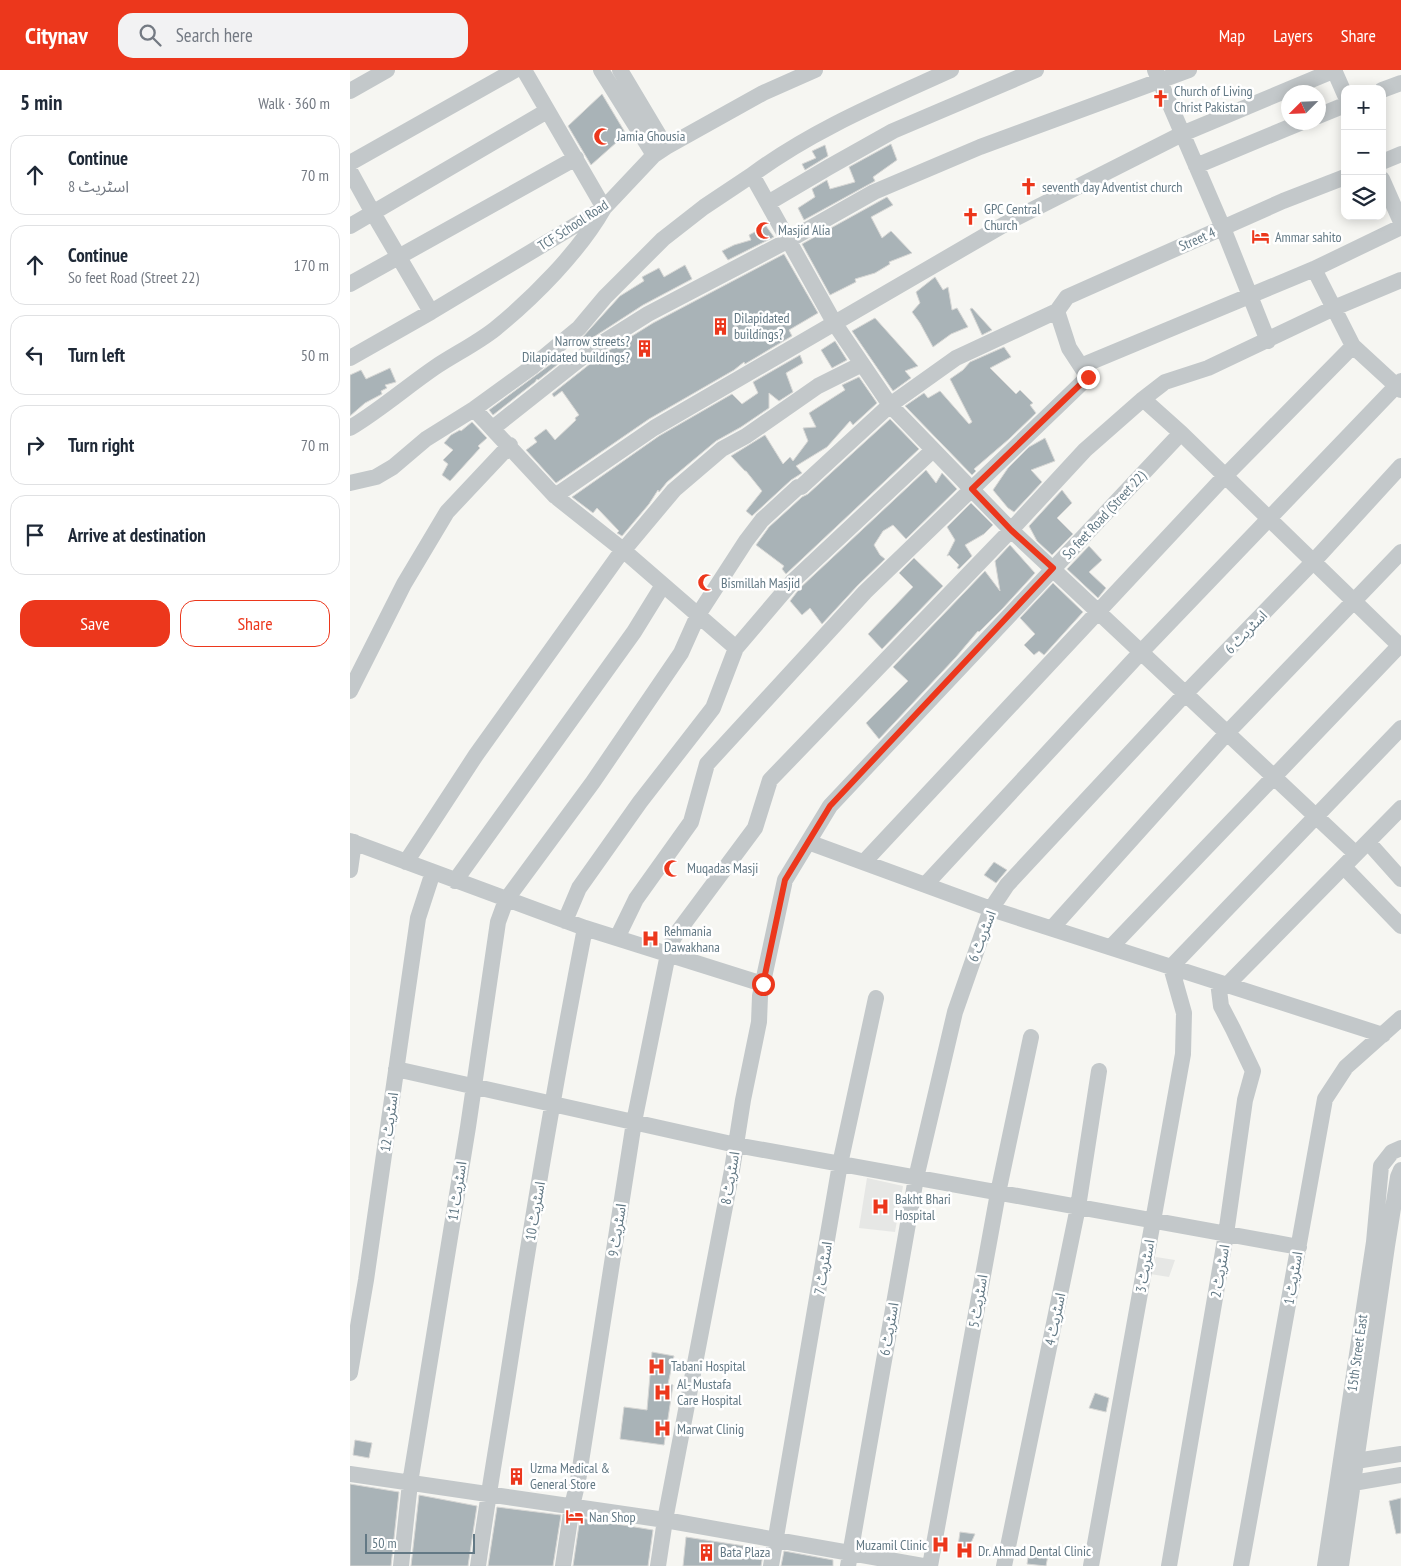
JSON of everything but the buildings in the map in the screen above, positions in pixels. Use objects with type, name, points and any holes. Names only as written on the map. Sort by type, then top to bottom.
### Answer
[{"type":"street","points":[[355,82],[387,70]]},
{"type":"street","points":[[350,163],[515,70]]},
{"type":"street","points":[[350,428],[377,412],[434,368],[494,330],[572,254],[593,229],[604,208],[524,70]]},
{"type":"street","points":[[601,70],[660,151]]},
{"type":"street","points":[[620,70],[660,151]]},
{"type":"street","name":"TCF School Road","points":[[350,358],[431,312],[604,208],[660,151],[763,93],[815,70]]},
{"type":"street","points":[[350,483],[376,477],[393,468],[426,439],[474,409],[532,367],[572,334],[605,297],[664,239],[704,207],[776,157],[808,138],[951,70]]},
{"type":"street","points":[[768,204],[893,131],[1036,70]]},
{"type":"street","points":[[493,428],[594,348],[648,314],[789,240],[874,192],[1157,76],[1189,70]]},
{"type":"street","points":[[555,496],[654,428],[1012,220],[1182,134],[1334,70],[1341,86]]},
{"type":"street","points":[[1157,76],[1223,228],[1268,340]]},
{"type":"street","points":[[1386,89],[1401,83]]},
{"type":"street","points":[[1326,113],[1341,107]]},
{"type":"street","points":[[350,226],[547,112]]},
{"type":"street","points":[[1196,166],[1283,130]]},
{"type":"street","points":[[1386,160],[1401,154]]},
{"type":"street","points":[[350,284],[576,158]]},
{"type":"street","points":[[350,170],[431,312]]},
{"type":"street","points":[[752,174],[835,324],[890,405],[1011,530],[1356,854]]},
{"type":"street","name":"Street 4","points":[[1057,312],[1067,297],[1283,201],[1341,179]]},
{"type":"street","points":[[1386,187],[1401,222]]},
{"type":"street","points":[[1081,366],[1314,269],[1401,227]]},
{"type":"street","points":[[925,885],[1141,652],[1400,386],[1353,346],[1314,269]]},
{"type":"street","name":"اسٹریٹ 9","points":[[564,1566],[634,1122],[668,954],[674,937],[755,828],[770,780],[1011,530],[1085,450],[1142,399],[1165,382],[1208,368],[1334,308],[1401,280]]},
{"type":"street","points":[[617,938],[636,899],[692,822],[707,764],[865,592],[1088,377],[1069,348],[1057,312]]},
{"type":"street","name":"اسٹریٹ 11","points":[[400,1566],[410,1483],[498,922],[506,900],[593,782],[681,653],[698,615],[762,520],[798,487],[801,487],[890,405],[956,358],[1057,312]]},
{"type":"street","points":[[864,862],[1224,476],[1353,346]]},
{"type":"street","points":[[406,862],[476,755],[623,550],[674,490],[722,449],[746,436],[818,386],[862,364]]},
{"type":"street","points":[[1111,947],[1400,645],[1181,433],[1142,399]]},
{"type":"street","points":[[474,409],[510,445],[555,496],[623,550],[736,648]]},
{"type":"street","name":"So feet Road (Street 22)","points":[[808,842],[830,806],[1181,433]]},
{"type":"street","points":[[350,691],[404,584],[447,512],[510,445]]},
{"type":"street","points":[[565,921],[579,888],[640,802],[713,708],[736,648],[792,581],[933,450]]},
{"type":"street","name":"اسٹریٹ 6","points":[[849,1560],[916,1178],[955,1012],[991,909],[1007,885],[1313,562],[1401,466]]},
{"type":"street","points":[[1052,928],[1227,733],[1401,552]]},
{"type":"street","points":[[455,881],[634,632],[664,585]]},
{"type":"street","points":[[1171,966],[1401,728]]},
{"type":"street","points":[[1223,983],[1401,810]]},
{"type":"street","points":[[350,870],[352,841],[585,928],[763,984]]},
{"type":"street","points":[[808,842],[991,909],[1382,1035]]},
{"type":"street","name":"اسٹریٹ 8","points":[[658,1566],[665,1520],[759,1022],[763,984],[785,880],[808,842]]},
{"type":"street","points":[[1368,842],[1401,879]]},
{"type":"street","points":[[1344,867],[1401,926]]},
{"type":"street","name":"اسٹریٹ 12","points":[[350,1373],[366,1280],[418,918],[433,872]]},
{"type":"street","name":"اسٹریٹ 10","points":[[478,1566],[488,1494],[553,1104],[585,928]]},
{"type":"street","name":"اسٹریٹ 3","points":[[1091,1566],[1183,1054],[1184,1013],[1171,966]]},
{"type":"street","name":"اسٹریٹ 2","points":[[1169,1566],[1226,1234],[1245,1100],[1252,1071],[1233,1029],[1220,1006],[1223,983]]},
{"type":"street","name":"اسٹریٹ 7","points":[[771,1566],[840,1164],[876,998]]},
{"type":"street","name":"اسٹریٹ 1","points":[[1241,1566],[1325,1099],[1346,1067],[1401,1018]]},
{"type":"street","name":"اسٹریٹ 5","points":[[930,1566],[998,1192],[1030,1037]]},
{"type":"street","points":[[396,1070],[736,1145],[1299,1247]]},
{"type":"street","name":"اسٹریٹ 4","points":[[1004,1566],[1078,1207],[1099,1071]]},
{"type":"street","name":"15th Street East","points":[[1325,1566],[1374,1242],[1381,1166],[1392,1152],[1401,1148]]},
{"type":"street","name":"15th Street East","points":[[1341,1566],[1356,1461],[1394,1246],[1398,1177],[1401,1170]]},
{"type":"street","points":[[1356,1461],[1401,1454]]},
{"type":"street","points":[[350,1474],[665,1520],[776,1540],[849,1560],[923,1566]]},
{"type":"street","points":[[1353,1483],[1401,1475]]},
{"type":"shaded area","name":"Bakht Bhari Hospital","points":[[867,1178],[903,1186],[895,1232],[859,1228]]},
{"type":"shaded area","points":[[1156,1257],[1175,1260],[1169,1277],[1150,1274]]},
{"type":"place","name":"Church of Living Christ Pakistan","points":[[1160,99]]},
{"type":"place","name":"Jamia Ghousia","points":[[603,136]]},
{"type":"place","name":"seventh day Adventist church","points":[[1028,187]]},
{"type":"place","name":"GPC Central Church","points":[[970,217]]},
{"type":"place","name":"Masjid Alia","points":[[764,230]]},
{"type":"place","name":"Ammar sahito","points":[[1261,237]]},
{"type":"place","name":"Dilapidated buildings?","points":[[720,326]]},
{"type":"place","name":"Narrow streets? Dilapidated buildings?","points":[[644,349]]},
{"type":"place","name":"Bismillah Masjid","points":[[707,583]]},
{"type":"place","name":"Muqadas Masji","points":[[673,868]]},
{"type":"place","name":"Rehmania Dawakhana","points":[[650,939]]},
{"type":"place","name":"Bakht Bhari Hospital","points":[[881,1207]]},
{"type":"place","name":"Tabani Hospital","points":[[657,1366]]},
{"type":"place","name":"Al- Mustafa Care Hospital","points":[[663,1392]]},
{"type":"place","name":"Marwat Clinig","points":[[663,1429]]},
{"type":"place","name":"Uzma Medical & General Store","points":[[516,1476]]},
{"type":"place","name":"Nan Shop","points":[[575,1517]]},
{"type":"place","name":"Muzamil Clinic","points":[[941,1545]]},
{"type":"place","name":"Dr. Ahmad Dental Clinic","points":[[964,1551]]},
{"type":"place","name":"Bata Plaza","points":[[706,1552]]},
{"type":"route","points":[[763,984],[785,880],[830,806],[1053,568],[1011,530],[998,514],[972,489],[1088,377]]}]
